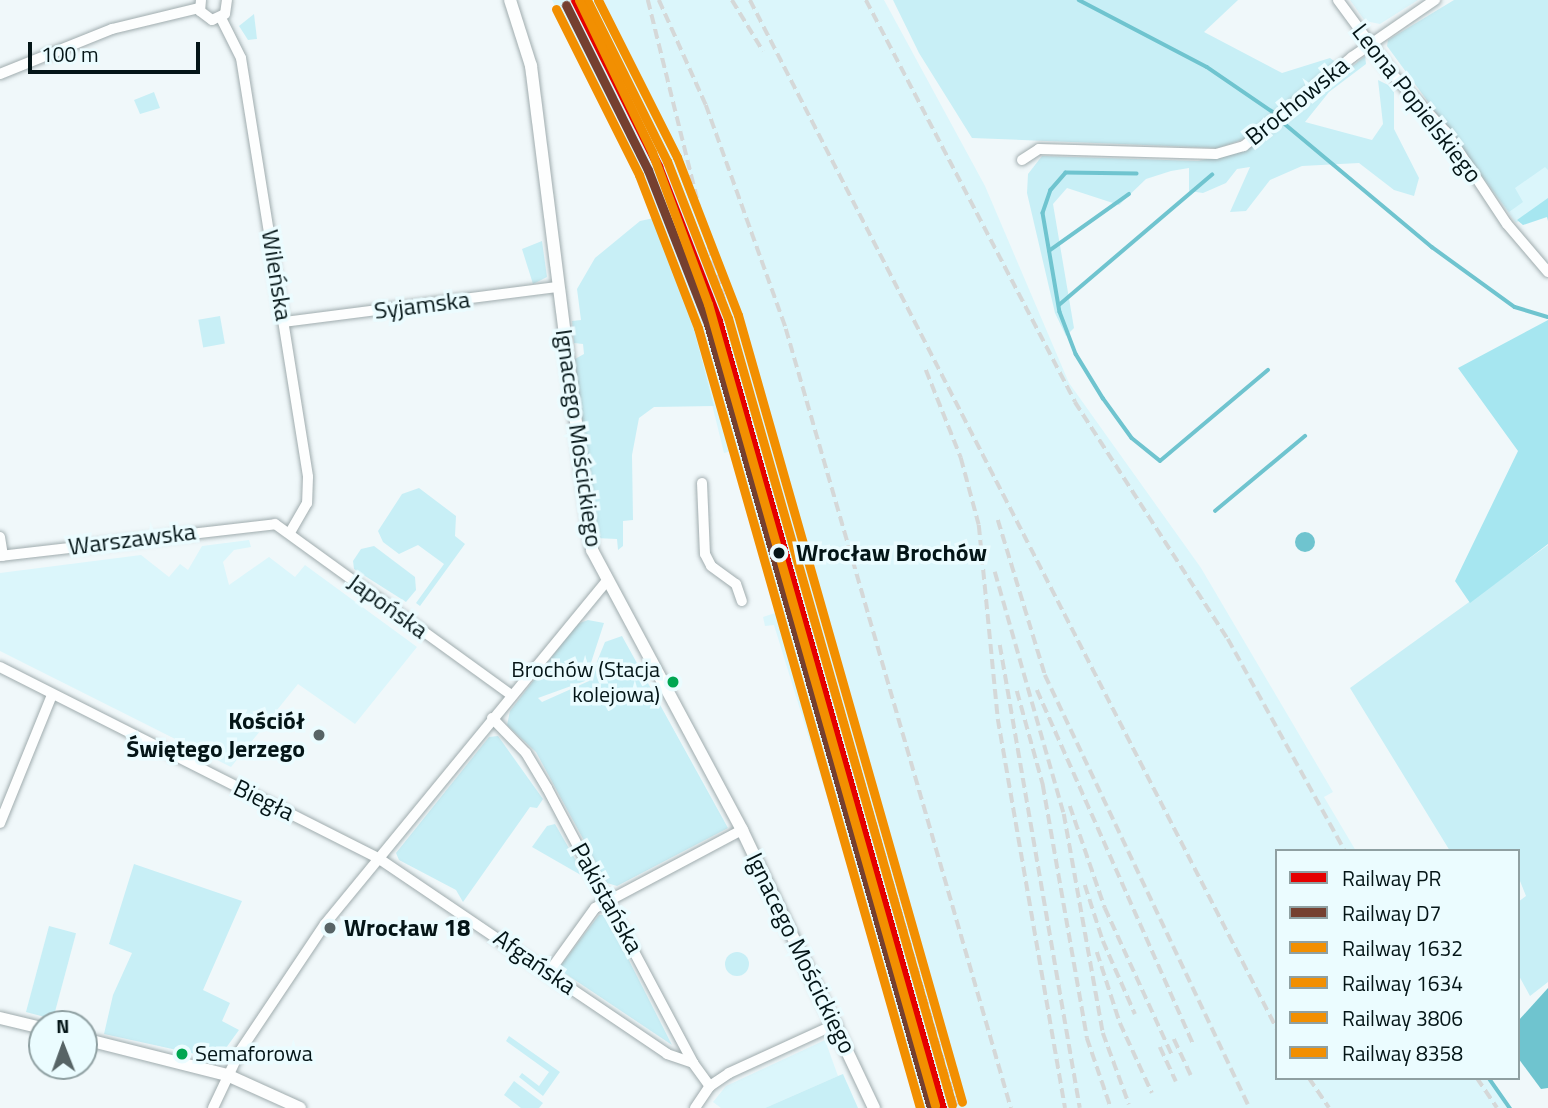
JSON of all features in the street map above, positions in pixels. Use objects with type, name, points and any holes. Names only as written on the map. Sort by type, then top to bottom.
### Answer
[{"type":"street","points":[[0,74],[112,29],[200,4],[206,18],[222,18],[227,2],[240,0]]},
{"type":"street","name":"Ignacego Mościckiego","points":[[510,0],[531,66],[585,515],[592,550],[742,830],[874,1108]]},
{"type":"street","name":"Leona Popielskiego","points":[[1338,0],[1370,44],[1446,132],[1507,224],[1548,272]]},
{"type":"street","name":"Brochowska","points":[[1022,160],[1039,149],[1206,154],[1244,146],[1370,44],[1435,0]]},
{"type":"street","name":"Wileńska","points":[[222,18],[241,58],[309,490],[290,533]]},
{"type":"street","name":"Syjamska","points":[[284,321],[558,287]]},
{"type":"street","points":[[702,483],[705,554],[711,566],[736,584],[742,601]]},
{"type":"street","name":"Japońska","points":[[263,522],[290,533],[511,695]]},
{"type":"street","name":"Warszawska","points":[[2,556],[263,522]]},
{"type":"street","points":[[0,537],[2,556]]},
{"type":"street","points":[[213,1108],[227,1075],[325,924],[608,580]]},
{"type":"street","name":"Biegła","points":[[0,667],[378,858]]},
{"type":"street","points":[[0,823],[4,798],[52,695]]},
{"type":"street","name":"Pakistańska","points":[[492,718],[526,753],[693,1063],[710,1086]]},
{"type":"street","points":[[549,972],[596,908],[742,830]]},
{"type":"street","name":"Afgańska","points":[[378,858],[667,1054],[693,1063]]},
{"type":"street","points":[[0,1018],[28,1025]]},
{"type":"street","points":[[695,1108],[710,1086],[836,1024]]},
{"type":"street","points":[[98,1043],[227,1075],[300,1108]]},
{"type":"shaded area","points":[[552,0],[884,0],[985,186],[1069,383],[1201,568],[1333,792],[1324,797],[1355,849],[1275,849],[1275,1080],[1488,1080],[1507,1108],[917,1108],[903,1043],[774,625],[765,626],[763,617],[778,612],[732,451],[724,453],[687,303],[622,128]]},
{"type":"shaded area","points":[[893,0],[1238,0],[1204,32],[1282,73],[1330,58],[1337,63],[1247,138],[1218,148],[972,138],[919,53]]},
{"type":"shaded area","points":[[1350,0],[1418,0],[1380,24],[1365,21]]},
{"type":"shaded area","points":[[1454,0],[1548,0],[1548,170],[1545,167],[1515,188],[1523,202],[1509,212],[1387,46],[1388,40]]},
{"type":"shaded area","points":[[254,14],[257,39],[248,40],[239,26]]},
{"type":"shaded area","points":[[1365,56],[1366,64],[1329,92],[1305,122],[1372,140],[1383,124],[1378,80],[1394,88],[1394,129],[1419,178],[1414,196],[1394,190],[1359,163],[1302,166],[1270,180],[1246,211],[1230,212],[1250,167],[1237,169],[1226,183],[1203,193],[1189,191],[1189,168],[1171,171],[1146,179],[1119,205],[1067,188],[1053,204],[1074,328],[1066,336],[1055,313],[1027,193],[1028,174],[1042,156],[1198,161],[1226,155],[1271,133]]},
{"type":"shaded area","points":[[154,92],[160,108],[140,114],[134,100]]},
{"type":"shaded area","points":[[1548,156],[1548,201],[1516,223],[1471,163]]},
{"type":"shaded area","points":[[1548,198],[1548,221],[1547,217],[1523,225],[1517,220]]},
{"type":"shaded area","points":[[654,218],[687,303],[714,406],[654,407],[639,418],[632,455],[633,520],[623,521],[623,546],[618,550],[617,539],[595,538],[575,359],[584,354],[583,344],[574,343],[572,321],[581,320],[577,289],[595,258],[640,221]]},
{"type":"shaded area","points":[[542,241],[547,277],[533,284],[522,249]]},
{"type":"shaded area","points":[[220,316],[225,344],[203,347],[198,320]]},
{"type":"shaded area","points":[[1548,320],[1548,544],[1470,603],[1455,581],[1518,451],[1458,368]]},
{"type":"shaded area","points":[[419,488],[456,516],[455,536],[465,544],[420,606],[416,603],[444,564],[418,545],[399,554],[383,542],[378,531],[402,494]]},
{"type":"shaded area","points":[[1301,532],[1309,532],[1315,542],[1309,552],[1301,552],[1295,546],[1295,538]]},
{"type":"shaded area","points":[[249,540],[251,547],[234,550],[223,562],[229,585],[269,557],[295,577],[305,565],[417,647],[355,724],[298,684],[231,767],[0,651],[0,573],[141,555],[169,577],[180,564],[188,570],[202,546]]},
{"type":"shaded area","points":[[1548,545],[1548,982],[1530,996],[1520,978],[1520,900],[1526,896],[1520,881],[1520,849],[1449,849],[1350,688]]},
{"type":"shaded area","points":[[374,546],[415,577],[416,590],[406,602],[354,569],[353,561],[361,549]]},
{"type":"shaded area","points":[[588,620],[604,623],[585,681],[538,698],[542,702],[589,681],[605,642],[622,636],[728,828],[617,886],[607,883],[536,752],[507,725],[510,711],[577,624]]},
{"type":"shaded area","points":[[498,736],[543,799],[537,808],[530,807],[463,902],[456,890],[399,860],[396,853],[489,737]]},
{"type":"shaded area","points":[[555,824],[586,878],[532,847],[547,826]]},
{"type":"shaded area","points":[[134,864],[242,901],[203,990],[230,1003],[222,1021],[239,1030],[218,1059],[104,1034],[113,995],[132,953],[109,944]]},
{"type":"shaded area","points":[[599,915],[606,915],[672,1045],[563,972],[561,965]]},
{"type":"shaded area","points":[[49,926],[76,933],[55,1010],[28,1010],[26,1012]]},
{"type":"shaded area","points":[[737,952],[745,956],[749,964],[745,972],[737,976],[729,972],[725,964],[729,956]]},
{"type":"shaded area","points":[[1548,988],[1548,1088],[1541,1089],[1520,1061],[1520,1019]]},
{"type":"shaded area","points":[[509,1036],[560,1072],[543,1096],[519,1077],[522,1073],[539,1086],[549,1072],[506,1041]]},
{"type":"shaded area","points":[[825,1040],[838,1076],[765,1108],[721,1108],[713,1102],[726,1086]]},
{"type":"shaded area","points":[[843,1074],[858,1108],[765,1108],[838,1076]]},
{"type":"shaded area","points":[[514,1081],[543,1103],[539,1108],[521,1108],[504,1095]]},
{"type":"waterway","points":[[1079,0],[1207,67],[1276,114]]},
{"type":"waterway","points":[[1285,124],[1432,247],[1515,307],[1548,317]]},
{"type":"waterway","points":[[1137,174],[1066,173],[1051,190],[1043,213],[1060,312],[1076,354],[1103,398],[1132,438],[1160,461],[1268,370]]},
{"type":"waterway","points":[[1059,305],[1212,175]]},
{"type":"waterway","points":[[1049,251],[1129,194]]},
{"type":"waterway","points":[[1215,511],[1305,436]]},
{"type":"waterway","points":[[1490,1080],[1510,1108]]},
{"type":"railway","points":[[648,0],[709,246],[957,1108]]},
{"type":"railway","points":[[659,0],[706,105],[786,329],[1011,1108]]},
{"type":"railway","points":[[732,0],[763,51]]},
{"type":"railway","points":[[750,0],[1275,1025]]},
{"type":"railway","points":[[866,0],[1075,402],[1228,639],[1344,849]]},
{"type":"railway","points":[[926,370],[961,458],[979,525],[998,719],[1065,1108]]},
{"type":"railway","points":[[998,520],[1045,675],[1250,1108]]},
{"type":"railway","points":[[995,572],[1064,814],[1103,1033],[1129,1104]]},
{"type":"railway","points":[[1000,645],[1080,1108]]},
{"type":"railway","points":[[1037,690],[1194,1046]]},
{"type":"railway","points":[[1017,691],[1043,785],[1087,1038],[1111,1108]]},
{"type":"railway","points":[[1070,806],[1105,908],[1172,1055]]},
{"type":"railway","points":[[1085,885],[1103,941],[1135,1014]]},
{"type":"railway","points":[[1097,952],[1120,1023],[1152,1093]]},
{"type":"railway","points":[[1174,1039],[1191,1075]]},
{"type":"railway","points":[[1160,1047],[1176,1082]]},
{"type":"railway","points":[[1310,1080],[1329,1108]]},
{"type":"railway","points":[[1478,1080],[1497,1108]]},
{"type":"rail line","name":"PR","points":[[575,0],[658,166],[718,321],[942,1108]]},
{"type":"rail line","name":"8358","points":[[579,0],[652,152],[708,304],[935,1105]]},
{"type":"rail line","name":"1632","points":[[587,0],[667,161],[728,318],[952,1105]]},
{"type":"rail line","name":"3806","points":[[598,0],[677,157],[738,315],[962,1102]]},
{"type":"rail line","name":"D7","points":[[566,5],[648,170],[708,324],[931,1108]]},
{"type":"rail line","name":"1634","points":[[556,9],[639,175],[698,328],[920,1108]]},
{"type":"place","name":"Wrocław Brochów","points":[[779,553]]},
{"type":"place","name":"Brochów (Stacja kolejowa)","points":[[673,682]]},
{"type":"place","name":"Kościół Świętego Jerzego","points":[[319,735]]},
{"type":"place","name":"Wrocław 18","points":[[330,928]]},
{"type":"place","name":"Semaforowa","points":[[182,1054]]}]
